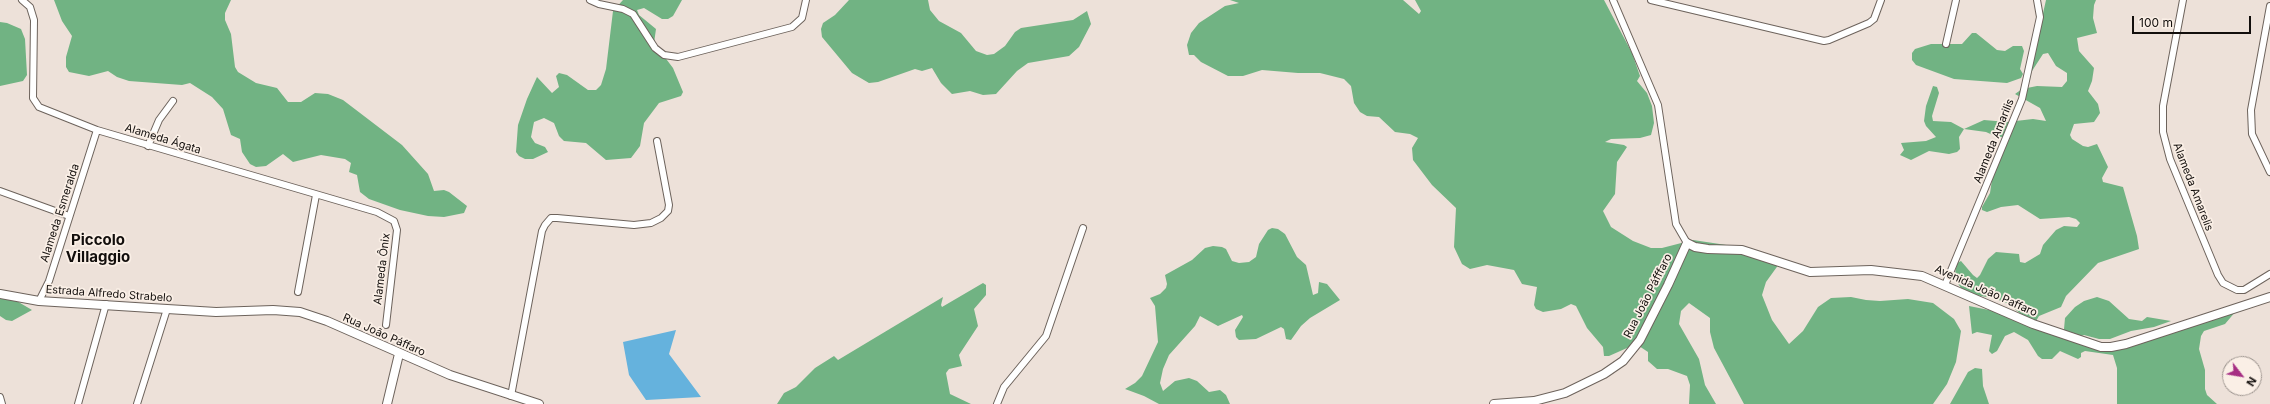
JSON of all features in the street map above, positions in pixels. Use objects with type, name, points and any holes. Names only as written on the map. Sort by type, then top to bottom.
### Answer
[{"type":"street","name":"Alameda Ágata","points":[[22,0],[30,7],[34,20],[33,98],[35,102],[45,111],[148,146],[377,212],[390,218]]},
{"type":"street","points":[[590,0],[599,4],[623,9],[633,14],[655,48],[664,55],[678,57],[792,27],[802,18],[806,0]]},
{"type":"street","points":[[1613,0],[1653,89],[1658,105],[1676,224],[1687,243]]},
{"type":"street","points":[[1650,0],[1824,41],[1870,23],[1874,19],[1881,0]]},
{"type":"street","points":[[1946,44],[1956,0]]},
{"type":"street","name":"Alameda Amarilis","points":[[1945,285],[2022,99],[2040,17],[2037,0]]},
{"type":"street","name":"Alameda Amarelis","points":[[2183,0],[2163,106],[2165,143],[2170,159],[2218,275],[2229,288],[2244,290],[2270,274]]},
{"type":"street","points":[[2270,6],[2251,110],[2251,122],[2256,145],[2270,172]]},
{"type":"street","points":[[2262,50],[2270,50]]},
{"type":"street","points":[[148,146],[159,120],[173,101]]},
{"type":"street","name":"Alameda Esmeralda","points":[[39,301],[48,281],[98,130]]},
{"type":"street","points":[[511,396],[542,231],[545,225],[551,218],[634,225],[651,223],[661,218],[668,210],[668,205],[657,141]]},
{"type":"street","points":[[0,191],[69,216]]},
{"type":"street","points":[[298,292],[316,195]]},
{"type":"street","name":"Alameda Ônix","points":[[386,325],[397,230],[394,221],[390,218]]},
{"type":"street","points":[[997,404],[1004,387],[1033,354],[1046,336],[1083,228]]},
{"type":"street","name":"Avenida João Paffaro","points":[[1687,243],[1696,247],[1708,249],[1742,250],[1810,272],[1894,272],[1922,276],[2052,332],[2089,344],[2111,348],[2270,296]]},
{"type":"street","name":"Rua João Páfffaro","points":[[1494,404],[1534,401],[1565,393],[1604,374],[1623,361],[1640,340],[1666,291],[1687,243]]},
{"type":"street","name":"Estrada Alfredo Strabelo","points":[[0,294],[39,301],[216,312]]},
{"type":"street","points":[[78,404],[106,304]]},
{"type":"street","points":[[137,404],[167,309]]},
{"type":"street","name":"Rua João Páffaro","points":[[216,312],[273,310],[300,312],[327,322],[450,375],[539,404]]},
{"type":"street","points":[[387,404],[399,354]]},
{"type":"street","points":[[0,397],[2,404]]},
{"type":"green space","points":[[54,0],[231,0],[225,13],[225,20],[231,34],[235,67],[238,72],[256,83],[277,88],[288,102],[301,102],[315,93],[328,94],[343,100],[402,145],[428,174],[434,191],[444,190],[449,192],[467,206],[464,213],[444,217],[428,216],[400,210],[369,199],[360,192],[357,175],[349,172],[351,163],[345,159],[321,155],[293,162],[283,154],[266,166],[256,167],[250,164],[242,152],[240,139],[231,135],[223,109],[212,97],[190,83],[182,85],[129,81],[117,77],[108,71],[89,76],[69,72],[66,67],[66,57],[72,36],[62,21]]},
{"type":"green space","points":[[623,0],[682,0],[673,16],[668,19],[662,19],[644,8],[637,10],[639,15],[656,29],[654,43],[673,68],[683,92],[681,96],[659,103],[644,123],[640,146],[631,158],[606,160],[586,143],[564,141],[559,136],[554,123],[544,118],[534,122],[531,137],[535,143],[545,147],[548,152],[533,159],[525,159],[519,156],[516,152],[518,125],[527,99],[537,77],[552,93],[559,87],[556,76],[559,73],[567,75],[588,90],[596,90],[601,85],[606,69],[613,11]]},
{"type":"green space","points":[[849,0],[928,0],[930,10],[939,21],[961,33],[976,51],[987,55],[994,54],[1005,46],[1015,32],[1021,28],[1073,20],[1087,11],[1091,24],[1079,47],[1069,56],[1028,63],[1017,71],[996,94],[983,95],[970,91],[952,94],[941,83],[932,68],[922,71],[915,69],[878,82],[869,83],[852,73],[822,37],[821,29],[823,23],[835,15]]},
{"type":"green space","points":[[1230,0],[1403,0],[1419,14],[1421,11],[1415,0],[1604,0],[1632,53],[1640,76],[1637,81],[1647,93],[1652,106],[1654,123],[1651,135],[1640,138],[1611,139],[1605,142],[1624,145],[1627,147],[1617,162],[1615,194],[1603,211],[1611,227],[1633,241],[1651,248],[1662,248],[1693,240],[1733,246],[1779,264],[1766,282],[1762,295],[1772,320],[1789,344],[1803,331],[1818,307],[1831,298],[1851,297],[1880,301],[1908,299],[1933,303],[1954,319],[1961,331],[1956,362],[1947,384],[1933,404],[1744,404],[1714,348],[1710,332],[1710,318],[1689,303],[1681,311],[1679,324],[1699,359],[1705,385],[1716,404],[1689,404],[1690,385],[1687,376],[1668,369],[1657,369],[1648,361],[1648,352],[1636,344],[1609,356],[1604,356],[1603,347],[1587,328],[1576,306],[1571,304],[1561,309],[1543,312],[1536,309],[1534,305],[1537,287],[1522,284],[1514,270],[1487,265],[1470,269],[1462,264],[1454,247],[1456,208],[1432,185],[1413,160],[1412,148],[1418,138],[1410,134],[1395,132],[1379,117],[1367,116],[1360,112],[1354,103],[1351,86],[1344,79],[1320,73],[1262,70],[1243,76],[1228,76],[1201,62],[1194,55],[1189,55],[1187,45],[1191,33],[1199,23],[1225,6],[1239,3]]},
{"type":"green space","points":[[2046,0],[2096,0],[2093,18],[2097,33],[2077,38],[2079,51],[2094,68],[2092,81],[2088,91],[2098,104],[2100,113],[2094,122],[2074,124],[2070,135],[2072,139],[2083,146],[2088,147],[2097,144],[2108,167],[2102,178],[2103,182],[2123,187],[2137,236],[2139,249],[2098,263],[2066,296],[2061,307],[2039,316],[2036,321],[2062,333],[2065,318],[2075,307],[2084,301],[2097,297],[2109,301],[2129,319],[2142,321],[2147,317],[2171,321],[2154,327],[2131,331],[2110,339],[2099,339],[2084,335],[2078,337],[2108,348],[2236,311],[2225,324],[2204,331],[2201,336],[2199,349],[2205,370],[2205,389],[2207,395],[2217,404],[2117,404],[2117,368],[2113,355],[2085,351],[2081,353],[2081,357],[2078,359],[2060,351],[2052,359],[2042,359],[2038,356],[2028,340],[2014,332],[2005,336],[1997,351],[1992,354],[1989,351],[1992,335],[1977,332],[1972,334],[1969,306],[2019,316],[2021,314],[2007,303],[1993,298],[1975,295],[1961,288],[1954,278],[1957,263],[1961,261],[1977,278],[1988,259],[1996,252],[2019,254],[2020,262],[2025,263],[2040,254],[2043,245],[2056,230],[2064,226],[2077,227],[2080,223],[2076,219],[2069,217],[2040,219],[2018,205],[2001,207],[1987,212],[1982,210],[1982,207],[1990,193],[1993,173],[2005,137],[1997,137],[1986,132],[1964,129],[1984,120],[2007,122],[2033,119],[2046,121],[2040,108],[2015,94],[2022,89],[2037,86],[2062,87],[2067,81],[2067,73],[2056,66],[2048,53],[2043,54],[2032,71],[2031,67]]},
{"type":"green space","points":[[0,22],[7,23],[21,29],[25,39],[27,75],[23,81],[0,86]]},
{"type":"green space","points":[[1972,33],[1976,33],[1997,50],[2005,51],[2013,46],[2022,46],[2024,51],[2020,69],[2023,74],[2021,78],[2007,83],[1954,79],[1916,65],[1912,60],[1912,53],[1915,49],[1931,44],[1962,44]]},
{"type":"green space","points":[[1933,86],[1937,87],[1939,93],[1932,116],[1933,121],[1951,122],[1964,129],[1959,137],[1960,149],[1957,152],[1949,154],[1929,151],[1911,160],[1900,155],[1904,150],[1901,143],[1926,141],[1936,137],[1926,126],[1924,121],[1926,106]]},
{"type":"green space","points":[[1272,228],[1278,229],[1285,234],[1297,257],[1306,265],[1313,295],[1318,293],[1319,282],[1327,284],[1340,300],[1310,318],[1301,326],[1291,340],[1286,339],[1284,329],[1281,327],[1256,339],[1239,340],[1236,337],[1235,330],[1243,317],[1242,315],[1218,326],[1200,316],[1195,326],[1169,355],[1163,369],[1160,383],[1163,391],[1175,381],[1189,378],[1197,381],[1209,392],[1220,390],[1226,395],[1230,404],[1159,404],[1144,396],[1125,389],[1135,383],[1142,376],[1158,342],[1155,306],[1150,298],[1160,294],[1166,288],[1167,284],[1165,275],[1192,260],[1205,248],[1213,246],[1226,249],[1232,261],[1239,263],[1249,262],[1256,257],[1259,244],[1268,230]]},
{"type":"green space","points":[[983,283],[986,285],[986,295],[974,309],[978,326],[959,355],[962,366],[949,369],[946,373],[950,394],[971,404],[777,404],[784,393],[796,387],[815,368],[834,356],[838,360],[943,297],[942,307]]},
{"type":"green space","points":[[0,295],[15,300],[32,310],[12,321],[6,320],[0,316]]},
{"type":"green space","points":[[1975,368],[1982,369],[1983,386],[1989,404],[1950,404],[1968,372]]},
{"type":"water","points":[[676,330],[669,354],[701,397],[646,400],[629,375],[623,342]]},
{"type":"district","name":"Piccolo Villaggio","points":[[98,248]]}]
